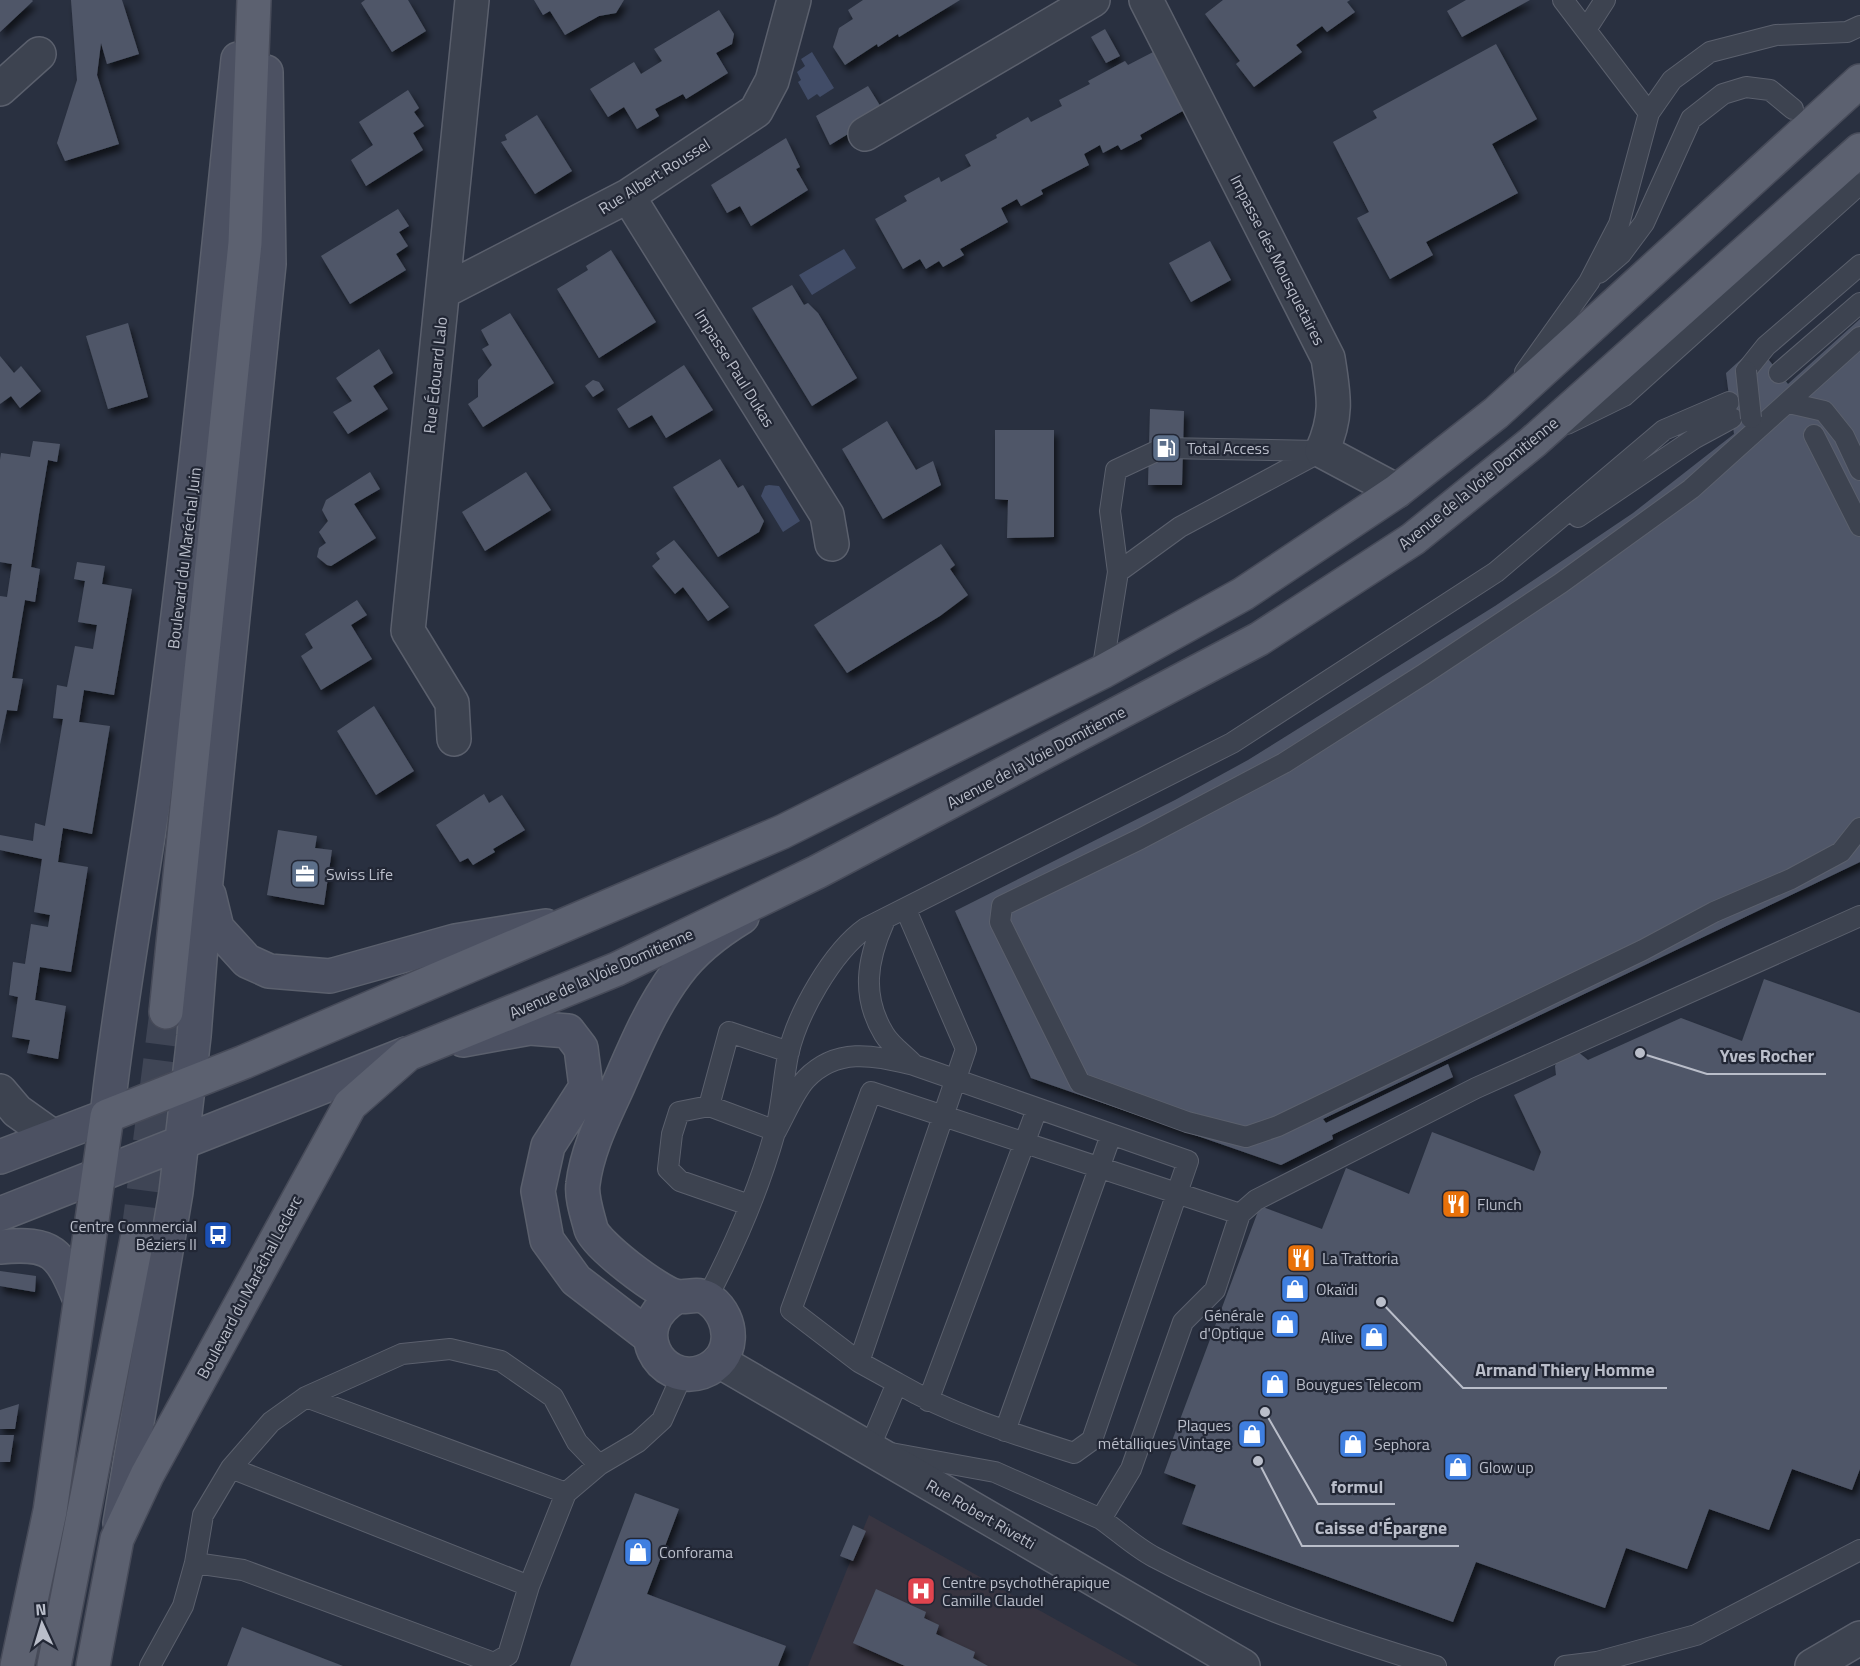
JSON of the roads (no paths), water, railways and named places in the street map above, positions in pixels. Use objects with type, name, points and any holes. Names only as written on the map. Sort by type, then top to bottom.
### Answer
[{"type":"main road","name":"Boulevard du Maréchal Juin","points":[[166,1012],[245,243],[254,0]]},
{"type":"main road","points":[[17,1666],[50,1511],[107,1116],[244,1062],[563,923],[782,832],[1102,672],[1243,594],[1397,490],[1496,413],[1860,81]]},
{"type":"main road","name":"Avenue de la Voie Domitienne","points":[[418,1050],[617,969],[817,872],[1259,639],[1413,539],[1533,442],[1860,150]]},
{"type":"main road","name":"Boulevard du Maréchal Leclerc","points":[[93,1666],[117,1539],[147,1475],[350,1105],[418,1050]]},
{"type":"main road","points":[[54,1666],[137,1239]]},
{"type":"street","points":[[189,1083],[206,881],[269,264],[265,31],[254,0]]},
{"type":"street","name":"Boulevard du Maréchal Juin","points":[[107,1116],[112,1064],[156,782],[200,429],[241,28],[254,0]]},
{"type":"street","name":"Rue Édouard Lalo","points":[[454,739],[452,703],[408,631],[472,0]]},
{"type":"street","name":"Rue Albert Roussel","points":[[444,291],[628,196],[756,111],[772,81],[794,0]]},
{"type":"street","points":[[865,134],[1093,0]]},
{"type":"street","name":"Impasse des Mousquetaires","points":[[1146,0],[1328,358],[1334,393],[1333,427],[1322,451]]},
{"type":"street","points":[[0,89],[39,54]]},
{"type":"street","name":"Impasse Paul Dukas","points":[[628,196],[827,515],[832,544]]},
{"type":"street","points":[[1322,451],[1397,490]]},
{"type":"street","points":[[692,1297],[661,1306],[652,1320],[650,1337],[660,1361],[683,1373],[702,1372],[719,1361],[728,1346],[730,1327],[722,1310],[692,1297],[643,1280],[592,1232],[582,1186],[594,1140],[649,1018],[678,972],[722,929],[817,872]]},
{"type":"street","points":[[206,881],[217,928],[247,961],[269,970],[330,976],[455,941],[563,923]]},
{"type":"street","points":[[418,1050],[530,1028],[568,1031],[581,1048],[586,1087],[548,1146],[538,1191],[548,1240],[576,1280],[650,1337]]},
{"type":"street","name":"Avenue de la Voie Domitienne","points":[[0,1214],[418,1050]]},
{"type":"street","name":"Boulevard du Maréchal Leclerc","points":[[117,1539],[182,1142],[189,1083]]},
{"type":"street","points":[[0,1091],[17,1111],[52,1136]]},
{"type":"street","points":[[0,1157],[107,1116]]},
{"type":"street","points":[[0,1247],[28,1244],[46,1247],[67,1269],[80,1300]]},
{"type":"street","name":"Rue Robert Rivetti","points":[[719,1361],[1243,1666]]},
{"type":"street","points":[[1812,1666],[1858,1646]]},
{"type":"lane","points":[[1563,0],[1587,28],[1649,113]]},
{"type":"lane","points":[[1587,28],[1605,0]]},
{"type":"lane","points":[[1496,413],[1588,282],[1619,224],[1649,113],[1672,80],[1710,52],[1776,34],[1847,32],[1860,26]]},
{"type":"lane","points":[[1588,282],[1621,254],[1644,223],[1691,119],[1723,94],[1746,87],[1770,90],[1792,109]]},
{"type":"lane","points":[[1533,442],[1624,396],[1860,184]]},
{"type":"lane","points":[[1860,266],[1766,346],[1746,371],[1742,418],[1691,489],[1626,537],[1424,674],[1274,768],[1140,839],[1002,906],[1000,922],[1080,1083],[1187,1122],[1246,1137],[1278,1126],[1643,951],[1714,912],[1791,879],[1841,852],[1860,828]]},
{"type":"lane","points":[[1791,370],[1860,303]]},
{"type":"lane","points":[[692,1297],[733,1249],[776,1131],[789,1052],[817,985],[849,940],[866,928],[884,922],[1232,743],[1497,572],[1664,430],[1742,418],[1789,403],[1860,337]]},
{"type":"lane","points":[[1789,403],[1824,411],[1844,436],[1860,470]]},
{"type":"lane","points":[[1814,435],[1860,526]]},
{"type":"lane","points":[[1102,672],[1118,572],[1110,511],[1116,470],[1163,448],[1322,451]]},
{"type":"lane","points":[[1118,572],[1180,527],[1322,451]]},
{"type":"lane","points":[[859,1362],[945,1117],[966,1049],[906,910]]},
{"type":"lane","points":[[1101,1519],[1131,1469],[1183,1322],[1215,1290],[1240,1215],[1257,1200],[1476,1088],[1860,916]]},
{"type":"lane","points":[[884,922],[871,951],[868,991],[884,1035],[914,1065]]},
{"type":"lane","points":[[709,1106],[729,1032],[789,1052]]},
{"type":"lane","points":[[776,1131],[807,1079],[840,1057],[875,1055],[914,1065],[1188,1161],[1177,1194],[1092,1440],[1074,1453],[1005,1431],[928,1401],[859,1362],[791,1310],[871,1092],[1023,1142],[1099,1168],[1177,1194],[1240,1215]]},
{"type":"lane","points":[[749,1205],[680,1181],[668,1169],[672,1134],[679,1112],[709,1106],[776,1131]]},
{"type":"lane","points":[[928,1401],[1037,1109]]},
{"type":"lane","points":[[1005,1431],[1111,1135]]},
{"type":"lane","points":[[150,1666],[183,1606],[195,1563],[203,1515],[231,1468],[271,1422],[306,1397],[402,1354],[450,1349],[501,1361],[553,1397],[578,1442],[599,1465]]},
{"type":"lane","points":[[195,1563],[243,1570],[494,1663],[508,1655],[529,1586],[566,1493],[599,1465],[638,1442],[662,1420],[683,1373]]},
{"type":"lane","points":[[897,1383],[869,1449],[995,1472],[1101,1519],[1151,1556],[1233,1595],[1366,1645],[1436,1666]]},
{"type":"lane","points":[[306,1397],[566,1493]]},
{"type":"lane","points":[[231,1468],[529,1586]]},
{"type":"lane","points":[[1565,1666],[1597,1662],[1696,1635],[1860,1550]]},
{"type":"water","points":[[812,52],[834,88],[820,97],[817,94],[808,100],[798,82],[801,80],[797,72],[805,66],[801,59]]},
{"type":"water","points":[[844,249],[856,268],[812,295],[799,275]]},
{"type":"water","points":[[765,486],[779,486],[800,521],[783,532],[761,496]]},
{"type":"tunnel","points":[[137,1239],[166,1012]]},
{"type":"place","name":"Total Access","points":[[1166,448]]},
{"type":"place","name":"Swiss Life","points":[[305,874]]},
{"type":"place","name":"Yves Rocher","points":[[1640,1053]]},
{"type":"place","name":"Flunch","points":[[1456,1204]]},
{"type":"place","name":"Centre Commercial Béziers II","points":[[218,1235]]},
{"type":"place","name":"La Trattoria","points":[[1301,1258]]},
{"type":"place","name":"Okaïdi","points":[[1295,1289]]},
{"type":"place","name":"Armand Thiery Homme","points":[[1381,1302]]},
{"type":"place","name":"Générale d'Optique","points":[[1285,1324]]},
{"type":"place","name":"Alive","points":[[1374,1337]]},
{"type":"place","name":"Bouygues Telecom","points":[[1275,1384]]},
{"type":"place","name":"formul","points":[[1265,1412]]},
{"type":"place","name":"Plaques métalliques Vintage","points":[[1252,1434]]},
{"type":"place","name":"Sephora","points":[[1353,1444]]},
{"type":"place","name":"Caisse d'Épargne","points":[[1258,1461]]},
{"type":"place","name":"Glow up","points":[[1458,1467]]},
{"type":"place","name":"Conforama","points":[[638,1552]]},
{"type":"place","name":"Centre psychothérapique Camille Claudel","points":[[921,1591]]}]
